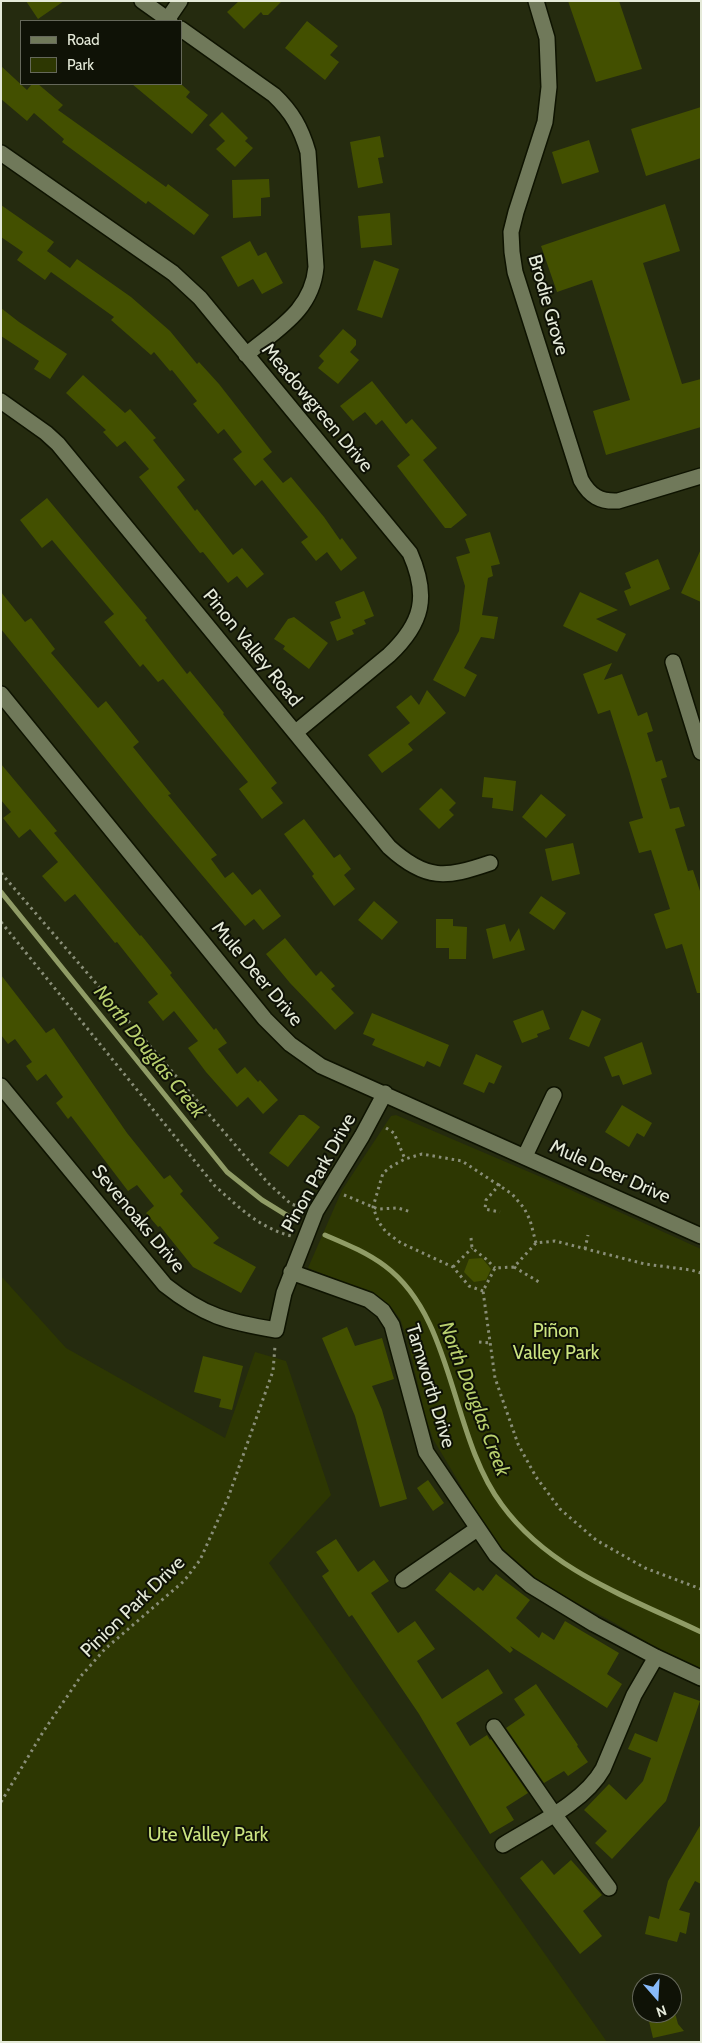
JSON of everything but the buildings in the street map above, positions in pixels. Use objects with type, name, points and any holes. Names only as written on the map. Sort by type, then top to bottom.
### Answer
[{"type":"street","points":[[142,1],[169,20],[180,1]]},
{"type":"street","name":"Brodie Grove","points":[[536,1],[547,38],[549,87],[545,122],[511,232],[512,252],[515,272],[581,480],[595,498],[606,502],[618,501],[701,476]]},
{"type":"street","points":[[182,30],[274,95],[288,108],[303,134],[308,152],[316,267],[314,281],[310,294],[302,306],[246,354]]},
{"type":"street","name":"Meadowgreen Drive","points":[[1,153],[173,273],[200,298],[410,553],[420,583],[421,597],[413,628],[404,642],[390,656],[296,732]]},
{"type":"street","name":"Pinon Valley Road","points":[[1,402],[46,432],[58,444],[390,847],[403,860],[421,870],[440,874],[460,873],[490,863]]},
{"type":"street","points":[[673,662],[701,752]]},
{"type":"street","name":"Mule Deer Drive","points":[[1,694],[279,1033],[296,1048],[321,1066],[701,1236]]},
{"type":"street","name":"Sevenoaks Drive","points":[[1,1086],[165,1285],[186,1300],[217,1317],[236,1323],[276,1330]]},
{"type":"street","name":"Pinon Park Drive","points":[[276,1330],[284,1293],[291,1272],[316,1211],[362,1136],[385,1093]]},
{"type":"street","points":[[525,1156],[554,1095]]},
{"type":"street","name":"Tamworth Drive","points":[[291,1272],[369,1300],[383,1311],[392,1325],[426,1452],[496,1555],[530,1585],[594,1624],[656,1657],[701,1678]]},
{"type":"street","points":[[403,1580],[477,1529]]},
{"type":"street","points":[[502,1845],[554,1814],[585,1792],[597,1780],[634,1695],[656,1657]]},
{"type":"street","points":[[494,1727],[554,1814],[609,1888]]},
{"type":"path","points":[[1,873],[268,1183],[291,1204],[316,1211]]},
{"type":"path","points":[[1,922],[215,1186],[251,1219],[273,1231],[304,1240]]},
{"type":"path","points":[[386,1128],[394,1133],[405,1159]]},
{"type":"path","points":[[483,1291],[469,1286],[453,1267],[401,1243],[386,1232],[378,1221],[373,1207],[383,1174],[392,1166],[405,1159],[422,1154],[462,1161],[500,1184],[512,1194],[524,1208],[530,1220],[536,1243]]},
{"type":"path","points":[[500,1184],[486,1200],[485,1209],[500,1212]]},
{"type":"path","points":[[330,1189],[378,1209],[398,1208],[411,1212]]},
{"type":"path","points":[[584,1249],[588,1235]]},
{"type":"path","points":[[471,1238],[472,1248],[495,1268],[514,1267],[538,1282]]},
{"type":"path","points":[[514,1267],[536,1243],[556,1241],[645,1264],[691,1270],[701,1274]]},
{"type":"path","points":[[453,1267],[472,1248]]},
{"type":"path","points":[[495,1268],[483,1291],[495,1378],[518,1444],[536,1477],[560,1509],[596,1540],[637,1563],[701,1589]]},
{"type":"path","name":"Pinion Park Drive","points":[[1,1802],[43,1732],[81,1676],[105,1649],[184,1581],[200,1560],[228,1498],[273,1371],[276,1330]]},
{"type":"path","points":[[479,1342],[490,1343]]},
{"type":"green space","name":"Piñon Valley Park","points":[[396,1115],[562,1186],[701,1249],[701,1670],[666,1654],[613,1622],[560,1594],[523,1570],[500,1546],[473,1506],[433,1439],[425,1415],[407,1338],[400,1319],[391,1307],[378,1296],[308,1268],[342,1190],[391,1116]]},
{"type":"green space","name":"Ute Valley Park","points":[[1,1276],[66,1348],[225,1438],[255,1352],[286,1361],[331,1495],[269,1563],[607,2042],[1,2042]]},
{"type":"waterway","name":"North Douglas Creek","points":[[1,892],[227,1172],[262,1200],[288,1216]]},
{"type":"waterway","name":"North Douglas Creek","points":[[325,1235],[378,1261],[408,1288],[426,1316],[439,1346],[472,1446],[485,1477],[502,1505],[521,1528],[543,1548],[567,1565],[619,1594],[701,1632]]}]
